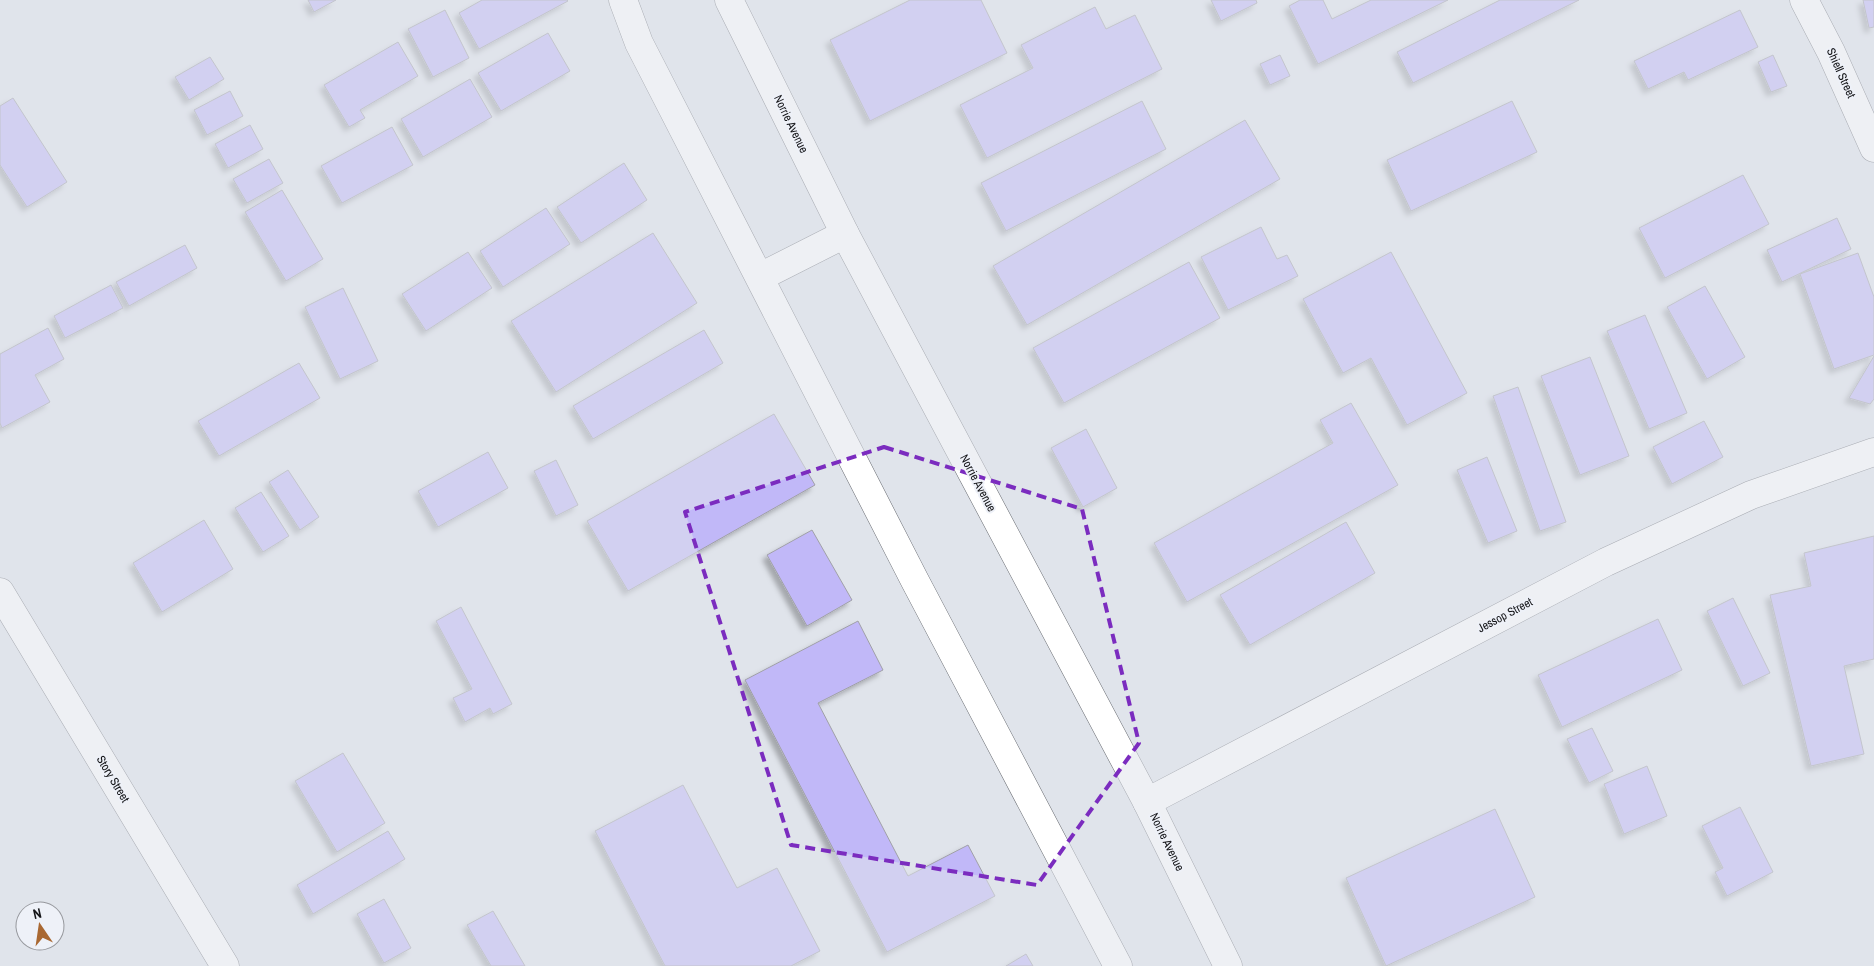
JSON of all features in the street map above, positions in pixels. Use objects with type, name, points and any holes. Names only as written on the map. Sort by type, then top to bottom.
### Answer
[{"type":"main road","points":[[623,0],[639,43],[914,579],[1118,966]]},
{"type":"main road","name":"Norrie Avenue","points":[[729,0],[846,234],[1147,802],[1228,966]]},
{"type":"main road","name":"Shiell Street","points":[[1804,0],[1831,52],[1874,148]]},
{"type":"main road","points":[[760,277],[846,234]]},
{"type":"main road","name":"Jessop Street","points":[[1147,802],[1606,562],[1751,495],[1874,452]]},
{"type":"main road","name":"Story Street","points":[[0,592],[225,966]]},
{"type":"highlighted area","points":[[884,447],[1082,509],[1139,743],[1037,885],[791,845],[685,512]]},
{"type":"building","points":[[308,0],[336,0],[314,12]]},
{"type":"building","points":[[482,0],[568,1],[479,49],[459,13]]},
{"type":"building","points":[[910,0],[981,0],[1007,53],[870,121],[830,40]]},
{"type":"building","points":[[1211,0],[1256,0],[1257,3],[1221,21]]},
{"type":"building","points":[[1300,0],[1323,0],[1332,19],[1371,0],[1448,0],[1318,64],[1289,6]]},
{"type":"building","points":[[1500,0],[1579,0],[1413,83],[1397,52]]},
{"type":"building","points":[[1863,0],[1874,0],[1874,27],[1869,28]]},
{"type":"building","points":[[1095,7],[1106,29],[1135,15],[1162,69],[987,158],[960,105],[1033,68],[1021,45]]},
{"type":"building","points":[[445,10],[469,58],[433,77],[408,29]]},
{"type":"building","points":[[1740,10],[1758,47],[1688,80],[1684,72],[1648,89],[1634,61]]},
{"type":"building","points":[[548,33],[570,71],[501,111],[478,73]]},
{"type":"building","points":[[398,42],[418,76],[360,110],[365,118],[349,127],[324,85]]},
{"type":"building","points":[[1280,55],[1290,76],[1270,85],[1260,64]]},
{"type":"building","points":[[1773,55],[1787,86],[1771,92],[1758,62]]},
{"type":"building","points":[[210,57],[224,79],[189,100],[175,77]]},
{"type":"building","points":[[470,79],[492,117],[423,157],[401,119]]},
{"type":"building","points":[[230,91],[243,116],[207,135],[194,110]]},
{"type":"building","points":[[13,98],[67,182],[27,207],[0,165],[0,106]]},
{"type":"building","points":[[1142,101],[1166,149],[1006,231],[981,183]]},
{"type":"building","points":[[1512,101],[1537,152],[1411,211],[1387,160]]},
{"type":"building","points":[[1245,120],[1280,179],[1027,325],[993,266]]},
{"type":"building","points":[[250,125],[263,149],[228,168],[215,144]]},
{"type":"building","points":[[392,127],[413,165],[342,203],[321,166]]},
{"type":"building","points":[[269,159],[283,183],[247,203],[233,179]]},
{"type":"building","points":[[624,163],[647,200],[581,243],[557,207]]},
{"type":"building","points":[[1743,175],[1769,224],[1665,278],[1639,228]]},
{"type":"building","points":[[282,190],[323,259],[286,281],[245,212]]},
{"type":"building","points":[[546,208],[570,244],[503,287],[480,251]]},
{"type":"building","points":[[1837,218],[1851,249],[1782,282],[1767,250]]},
{"type":"building","points":[[1261,227],[1277,259],[1287,255],[1298,276],[1228,310],[1201,257]]},
{"type":"building","points":[[653,233],[697,303],[556,392],[511,321]]},
{"type":"building","points":[[185,245],[197,268],[129,306],[116,282]]},
{"type":"building","points":[[468,252],[492,288],[426,331],[402,294]]},
{"type":"building","points":[[1391,252],[1467,393],[1407,425],[1371,358],[1343,373],[1303,299]]},
{"type":"building","points":[[1858,253],[1874,297],[1874,355],[1834,369],[1800,274]]},
{"type":"building","points":[[1189,262],[1220,318],[1064,403],[1033,348]]},
{"type":"building","points":[[111,285],[123,308],[65,338],[54,316]]},
{"type":"building","points":[[1705,286],[1745,357],[1707,379],[1667,307]]},
{"type":"building","points":[[343,288],[378,361],[340,379],[305,307]]},
{"type":"building","points":[[1645,315],[1687,413],[1649,429],[1607,331]]},
{"type":"building","points":[[48,328],[64,359],[35,375],[50,402],[2,428],[0,423],[0,354]]},
{"type":"building","points":[[704,330],[723,363],[593,439],[573,406]]},
{"type":"building","points":[[1874,356],[1874,399],[1870,404],[1849,398]]},
{"type":"building","points":[[1590,357],[1629,456],[1580,475],[1541,376]]},
{"type":"building","points":[[299,363],[320,398],[219,456],[198,421]]},
{"type":"building","points":[[1518,387],[1566,522],[1540,531],[1493,396]]},
{"type":"building","points":[[1351,403],[1398,485],[1187,602],[1154,543],[1333,443],[1320,420]]},
{"type":"building","points":[[774,414],[815,485],[628,591],[587,521]]},
{"type":"building","points":[[1704,421],[1723,457],[1672,484],[1653,447]]},
{"type":"building","points":[[1086,429],[1117,488],[1083,507],[1051,448]]},
{"type":"building","points":[[488,452],[508,488],[438,527],[418,491]]},
{"type":"building","points":[[1487,457],[1517,531],[1488,543],[1457,470]]},
{"type":"building","points":[[556,460],[578,505],[556,516],[534,471]]},
{"type":"building","points":[[288,470],[319,517],[300,530],[269,482]]},
{"type":"building","points":[[261,492],[289,536],[263,552],[235,508]]},
{"type":"building","points":[[204,520],[233,569],[162,612],[133,563]]},
{"type":"building","points":[[1346,522],[1375,573],[1250,645],[1220,595]]},
{"type":"building","points":[[812,530],[852,600],[807,626],[767,555]]},
{"type":"building","points":[[1874,536],[1874,659],[1844,666],[1864,754],[1811,766],[1770,595],[1811,586],[1804,553]]},
{"type":"building","points":[[1733,598],[1770,673],[1743,686],[1707,611]]},
{"type":"building","points":[[461,607],[512,704],[493,714],[490,708],[465,722],[453,698],[472,689],[436,621]]},
{"type":"building","points":[[1658,619],[1682,670],[1562,727],[1538,675]]},
{"type":"building","points":[[858,621],[883,670],[818,703],[908,876],[968,845],[995,896],[887,952],[745,680]]},
{"type":"building","points":[[1592,728],[1613,771],[1589,783],[1567,739]]},
{"type":"building","points":[[343,753],[385,823],[337,852],[295,781]]},
{"type":"building","points":[[1647,766],[1667,816],[1624,834],[1604,784]]},
{"type":"building","points":[[683,785],[737,888],[777,868],[820,951],[791,966],[665,966],[595,831]]},
{"type":"building","points":[[1740,807],[1773,872],[1727,896],[1715,872],[1723,868],[1702,826]]},
{"type":"building","points":[[1495,809],[1535,897],[1386,966],[1346,878]]},
{"type":"building","points":[[388,831],[405,859],[313,914],[297,885]]},
{"type":"building","points":[[384,899],[411,948],[384,963],[357,914]]},
{"type":"building","points":[[493,911],[525,966],[491,966],[467,925]]},
{"type":"building","points":[[1026,954],[1033,966],[1006,966]]}]
